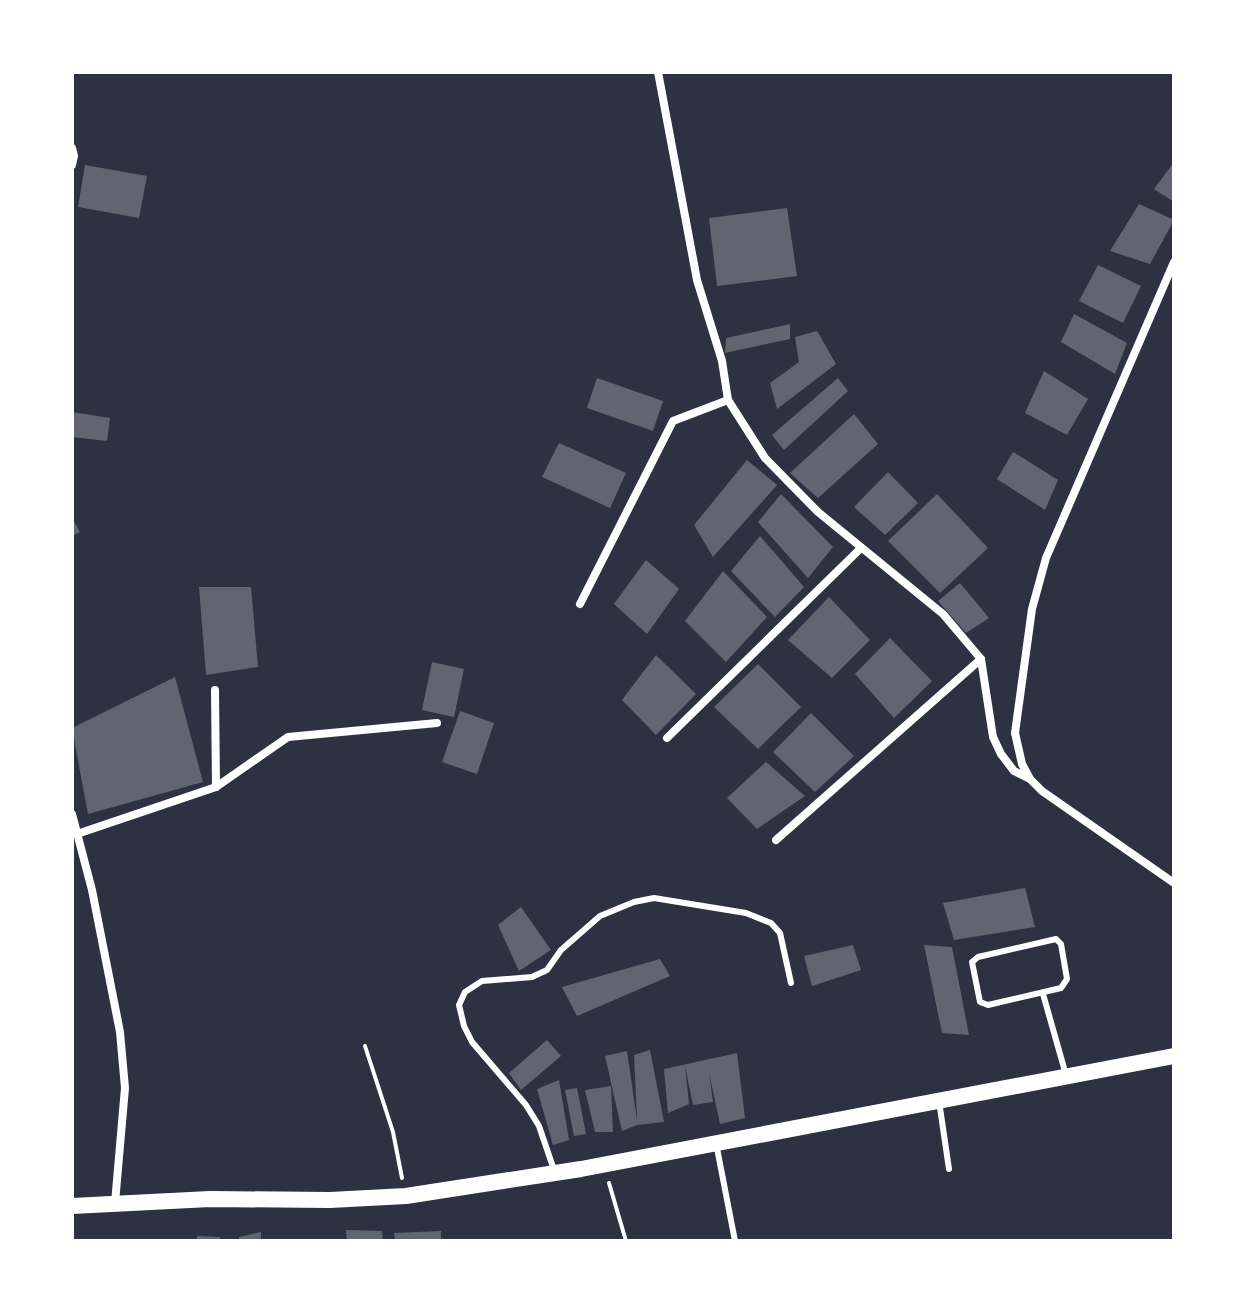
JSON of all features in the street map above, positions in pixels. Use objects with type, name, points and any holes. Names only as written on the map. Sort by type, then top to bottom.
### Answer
[{"type":"main road","points":[[72,1206],[210,1199],[330,1200],[406,1196],[606,1165],[1174,1056]]},
{"type":"street","points":[[658,72],[697,280],[722,361],[728,400],[765,458],[818,512],[943,614],[981,659],[993,737],[1014,771],[1030,779],[1042,791],[1174,883]]},
{"type":"street","points":[[72,148],[72,165]]},
{"type":"street","points":[[1030,779],[1017,750],[1015,733],[1032,609],[1039,583],[1056,532],[1174,262]]},
{"type":"street","points":[[580,604],[673,421],[728,400]]},
{"type":"street","points":[[667,738],[861,548]]},
{"type":"street","points":[[776,840],[981,659]]},
{"type":"street","points":[[215,690],[216,787]]},
{"type":"street","points":[[77,834],[216,787],[288,737],[437,723]]},
{"type":"street","points":[[72,814],[92,890],[120,1032],[125,1088],[115,1203]]},
{"type":"lane","points":[[555,1173],[539,1126],[526,1105],[472,1042],[464,1026],[459,1005],[465,992],[482,981],[532,977],[547,970],[561,950],[600,916],[634,902],[654,898],[746,913],[771,923],[780,933],[791,983]]},
{"type":"lane","points":[[1056,939],[1061,944],[1067,979],[1061,988],[1043,994],[988,1005],[980,1002],[972,962],[978,957],[1056,939]]},
{"type":"lane","points":[[1043,994],[1067,1078]]},
{"type":"lane","points":[[939,1101],[949,1169]]},
{"type":"lane","points":[[716,1143],[735,1241]]},
{"type":"path","points":[[365,1046],[393,1132],[406,1196]]},
{"type":"path","points":[[606,1165],[626,1241]]},
{"type":"building","points":[[1174,162],[1174,202],[1154,189]]},
{"type":"building","points":[[85,165],[147,176],[139,218],[78,207]]},
{"type":"building","points":[[1139,204],[1174,220],[1150,264],[1110,251]]},
{"type":"building","points":[[787,208],[797,276],[717,286],[709,218]]},
{"type":"building","points":[[1098,265],[1141,286],[1123,323],[1079,301]]},
{"type":"building","points":[[1074,314],[1127,343],[1115,374],[1061,342]]},
{"type":"building","points":[[790,324],[790,339],[725,353],[726,338]]},
{"type":"building","points":[[817,331],[836,364],[777,409],[770,383],[799,362],[795,337]]},
{"type":"building","points":[[1044,371],[1088,399],[1067,435],[1025,413]]},
{"type":"building","points":[[597,378],[663,401],[653,431],[587,408]]},
{"type":"building","points":[[838,378],[848,391],[784,450],[772,435]]},
{"type":"building","points":[[72,412],[110,418],[107,441],[72,437]]},
{"type":"building","points":[[854,414],[878,444],[818,498],[790,473]]},
{"type":"building","points":[[559,443],[626,473],[610,508],[542,477]]},
{"type":"building","points":[[1013,452],[1058,480],[1045,510],[997,479]]},
{"type":"building","points":[[747,460],[777,485],[713,557],[694,525]]},
{"type":"building","points":[[888,472],[918,503],[885,535],[854,507]]},
{"type":"building","points":[[781,494],[833,547],[808,578],[758,522]]},
{"type":"building","points":[[937,494],[988,548],[940,593],[888,541]]},
{"type":"building","points":[[72,518],[80,532],[72,536]]},
{"type":"building","points":[[760,536],[804,587],[775,617],[731,571]]},
{"type":"building","points":[[646,560],[679,589],[647,634],[614,604]]},
{"type":"building","points":[[723,571],[767,617],[726,662],[685,621]]},
{"type":"building","points":[[960,583],[989,618],[966,633],[938,601]]},
{"type":"building","points":[[199,587],[251,587],[258,667],[206,675]]},
{"type":"building","points":[[829,597],[870,640],[832,678],[788,640]]},
{"type":"building","points":[[890,638],[932,681],[894,718],[855,674]]},
{"type":"building","points":[[656,655],[696,694],[656,735],[622,700]]},
{"type":"building","points":[[432,662],[464,669],[454,717],[422,710]]},
{"type":"building","points":[[758,664],[801,707],[758,749],[714,707]]},
{"type":"building","points":[[175,677],[203,782],[88,814],[72,728]]},
{"type":"building","points":[[460,711],[494,723],[477,774],[442,762]]},
{"type":"building","points":[[811,713],[854,756],[815,792],[773,752]]},
{"type":"building","points":[[766,762],[805,796],[757,829],[727,798]]},
{"type":"building","points":[[1025,888],[1035,927],[954,940],[943,903]]},
{"type":"building","points":[[521,907],[551,950],[519,971],[498,925]]},
{"type":"building","points":[[853,945],[861,970],[812,986],[804,956]]},
{"type":"building","points":[[924,945],[952,947],[969,1035],[942,1033]]},
{"type":"building","points":[[660,959],[670,976],[577,1016],[562,987]]},
{"type":"building","points":[[547,1040],[561,1056],[521,1090],[509,1073]]},
{"type":"building","points":[[650,1050],[664,1122],[637,1125],[622,1131],[605,1056],[627,1051],[637,1120],[634,1055]]},
{"type":"building","points":[[737,1053],[745,1118],[720,1124],[709,1073],[713,1102],[693,1105],[685,1066],[689,1104],[668,1113],[664,1069]]},
{"type":"building","points":[[559,1080],[569,1140],[553,1145],[537,1089]]},
{"type":"building","points":[[611,1086],[613,1132],[595,1132],[585,1090]]},
{"type":"building","points":[[577,1088],[586,1134],[574,1136],[565,1090]]},
{"type":"building","points":[[346,1230],[382,1231],[383,1241],[347,1241]]},
{"type":"building","points":[[441,1231],[441,1241],[395,1241],[394,1233]]},
{"type":"building","points":[[261,1232],[261,1241],[239,1241],[239,1237]]},
{"type":"building","points":[[197,1236],[220,1237],[220,1241],[197,1241]]}]
